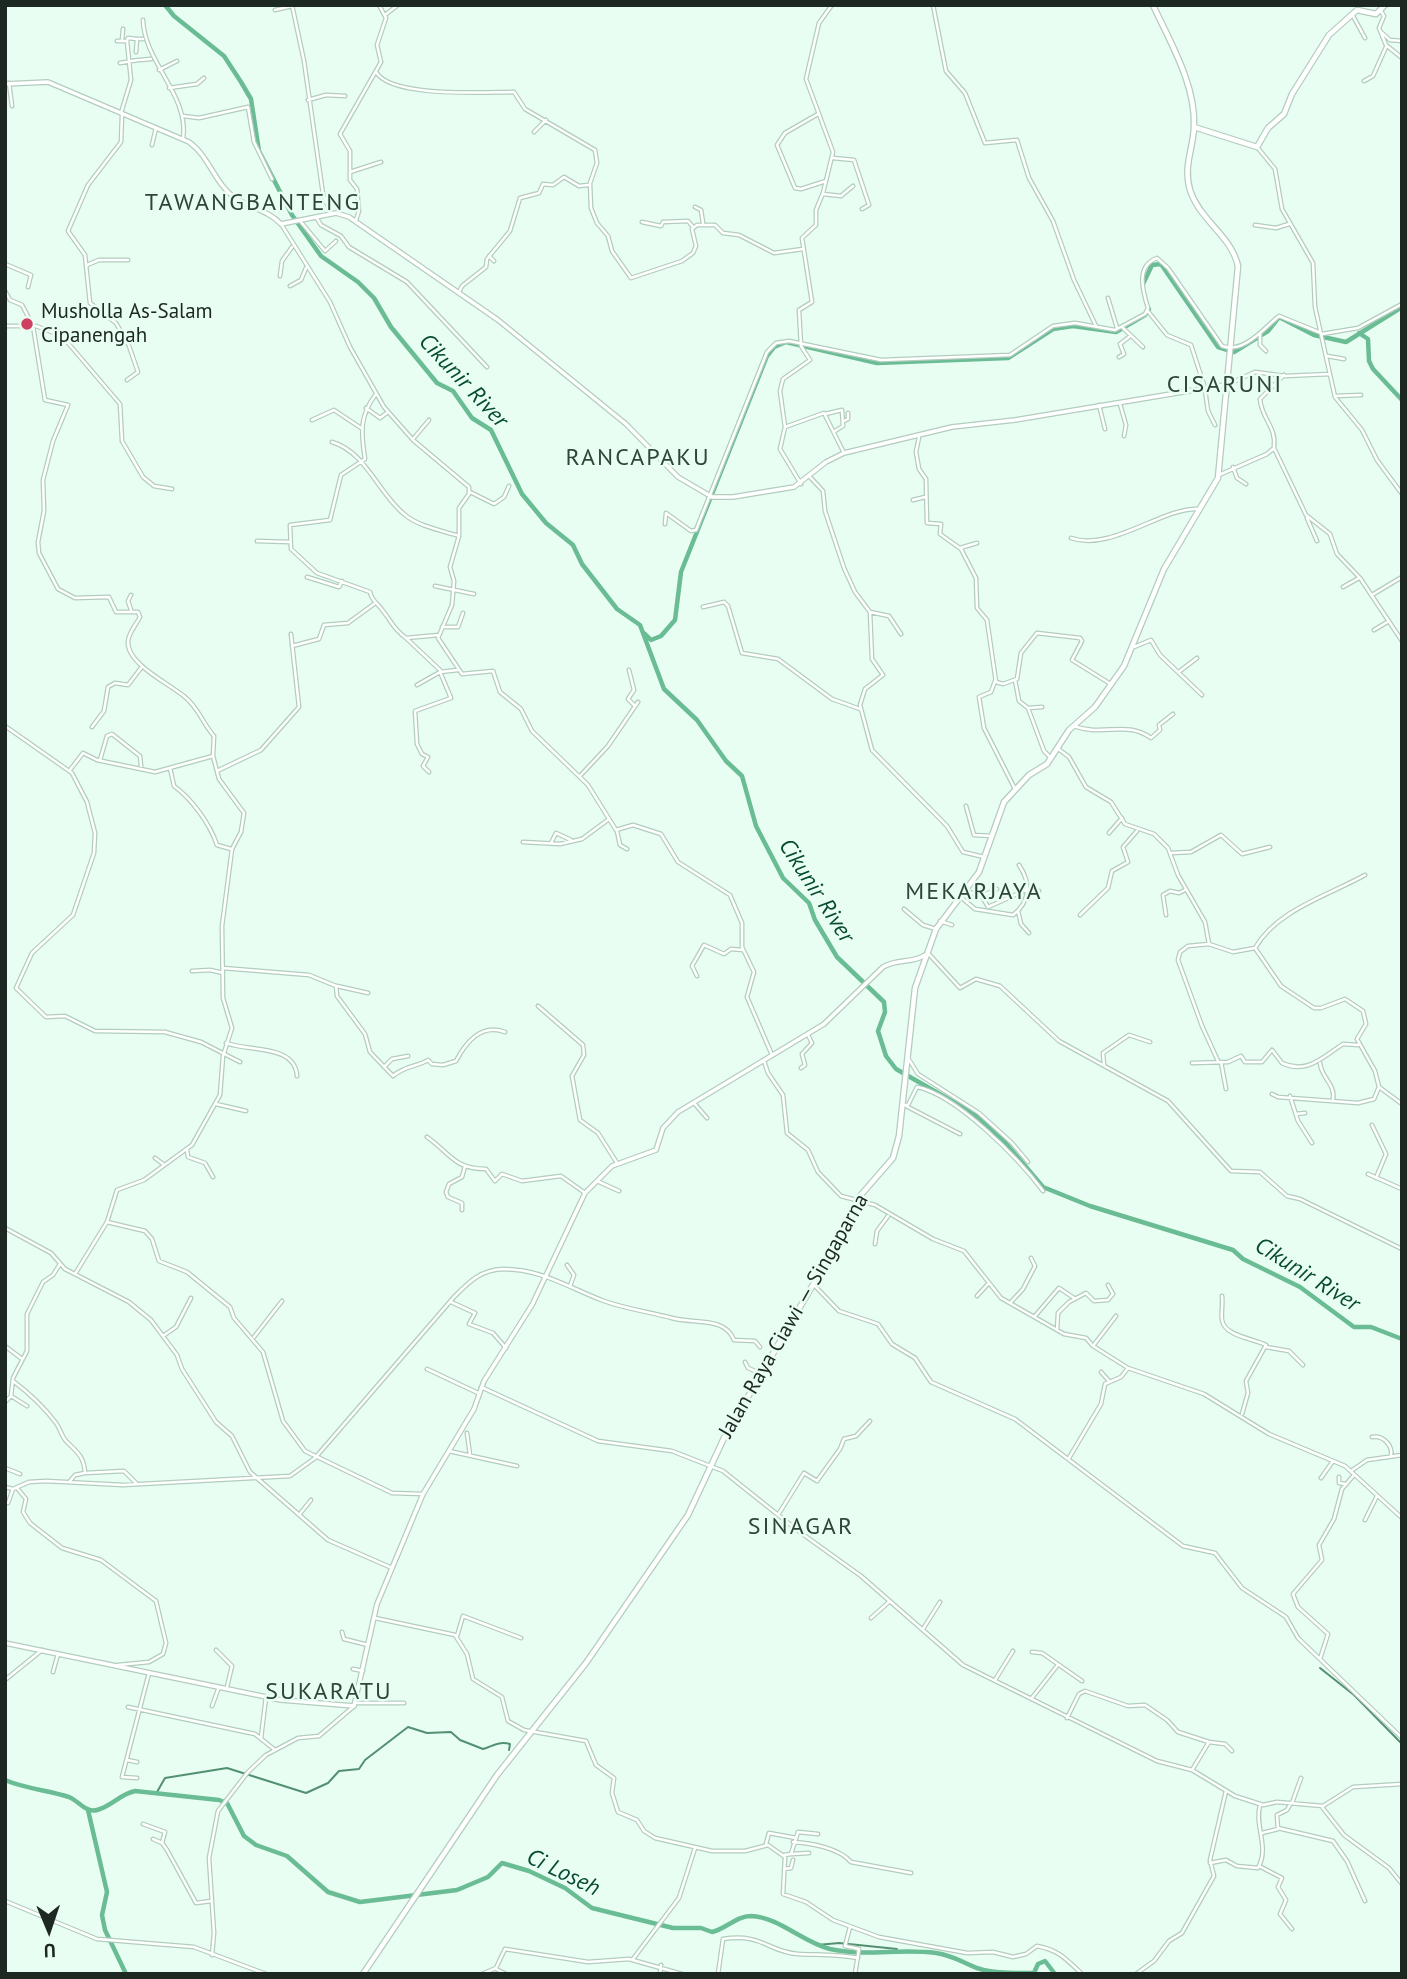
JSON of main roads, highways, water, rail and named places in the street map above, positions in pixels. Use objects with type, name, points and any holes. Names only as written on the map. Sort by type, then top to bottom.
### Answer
[{"type":"main road","points":[[1194,127],[1256,147],[1268,128],[1284,114],[1292,94],[1329,35],[1359,8],[1375,14],[1385,5]]},
{"type":"main road","name":"Jalan Raya Ciawi — Singaparna","points":[[363,1974],[496,1775],[586,1663],[673,1537],[695,1503],[724,1438],[814,1285],[858,1200],[893,1158],[904,1106],[904,1080],[915,988],[936,929],[979,872],[1001,808],[1015,789],[1051,758],[1073,726],[1095,707],[1109,683],[1124,666],[1164,569],[1219,475],[1226,412],[1225,385],[1238,266],[1233,249],[1203,216],[1191,193],[1186,163],[1194,127],[1188,90],[1156,6]]},
{"type":"waterway","name":"Cikunir River","points":[[165,5],[174,16],[224,56],[241,82],[251,99],[259,151],[292,215],[321,256],[358,282],[374,298],[391,327],[437,383],[453,391],[472,418],[491,430],[522,494],[546,523],[573,545],[582,564],[617,609],[640,625],[664,689],[697,720],[726,761],[742,776],[756,826],[783,878],[809,903],[815,920],[837,957],[884,1002],[885,1012],[878,1031],[886,1056],[896,1069],[973,1113],[1003,1140],[1043,1187],[1090,1206],[1233,1250],[1243,1259],[1300,1287],[1354,1327],[1371,1327],[1402,1339]]},
{"type":"waterway","points":[[1143,284],[1152,265],[1161,264],[1218,347],[1234,352],[1268,331],[1279,317],[1314,335],[1346,342],[1402,307]]},
{"type":"waterway","points":[[645,634],[651,640],[661,636],[675,620],[681,572],[767,356],[774,347],[786,342],[877,363],[1008,358],[1053,329],[1073,326],[1116,332],[1145,315],[1149,309]]},
{"type":"waterway","points":[[1359,333],[1368,339],[1369,361],[1373,369],[1402,400]]},
{"type":"waterway","points":[[1320,1668],[1354,1695],[1402,1744]]},
{"type":"waterway","points":[[157,1792],[165,1778],[227,1768],[306,1793],[328,1783],[339,1771],[359,1769],[365,1760],[408,1727],[427,1733],[451,1732],[460,1740],[483,1749],[506,1743],[510,1744],[509,1750]]},
{"type":"waterway","name":"Ci Loseh","points":[[5,1780],[69,1797],[93,1810],[135,1791],[219,1800],[227,1803],[244,1836],[256,1845],[287,1856],[328,1892],[360,1902],[457,1890],[488,1877],[502,1863],[529,1871],[565,1888],[592,1908],[673,1928],[701,1928],[712,1932],[741,1918],[761,1917],[830,1949],[936,1953],[980,1969],[1007,1973],[1034,1973],[1038,1964],[1045,1961],[1055,1974]]},
{"type":"waterway","points":[[88,1810],[107,1892],[102,1915],[105,1930],[126,1974]]},
{"type":"waterway","points":[[817,1945],[839,1943],[897,1949]]},
{"type":"place","name":"Musholla As-Salam Cipanengah","points":[[27,324]]},
{"type":"district","name":"TAWANGBANTENG","points":[[253,203]]},
{"type":"district","name":"CISARUNI","points":[[1225,385]]},
{"type":"district","name":"RANCAPAKU","points":[[638,458]]},
{"type":"district","name":"MEKARJAYA","points":[[974,892]]},
{"type":"district","name":"SINAGAR","points":[[801,1527]]},
{"type":"district","name":"SUKARATU","points":[[329,1692]]}]
